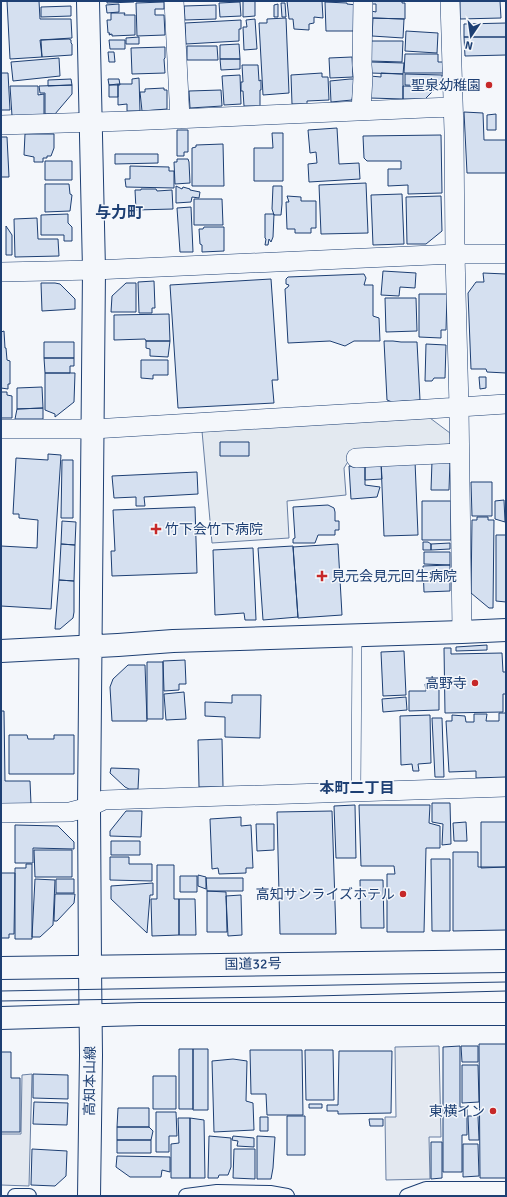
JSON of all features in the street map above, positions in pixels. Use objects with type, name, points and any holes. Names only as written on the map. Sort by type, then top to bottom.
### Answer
[{"type":"main road","name":"高知本山線","points":[[88,1],[94,270],[89,807],[91,1055],[89,1196]]},
{"type":"main road","points":[[1,651],[173,642],[506,630]]},
{"type":"main road","name":"国道32号","points":[[1,968],[506,960]]},
{"type":"main road","points":[[1,1018],[140,1014],[506,1014]]},
{"type":"street","points":[[174,1],[180,119]]},
{"type":"street","points":[[361,111],[363,77],[363,1]]},
{"type":"street","points":[[450,1],[455,254],[460,406],[459,453],[462,632]]},
{"type":"street","points":[[1,125],[453,107]]},
{"type":"street","points":[[1,272],[94,270],[455,254],[506,254]]},
{"type":"street","points":[[1,429],[93,429],[506,404]]},
{"type":"street","points":[[356,458],[459,453]]},
{"type":"street","points":[[1,813],[70,812],[89,807],[104,800],[506,787]]},
{"type":"street","points":[[407,1196],[426,1189],[506,1189]]},
{"type":"street","points":[[186,1196],[217,1192],[270,1193],[287,1196]]},
{"type":"street","points":[[15,1196],[29,1196]]},
{"type":"lane","points":[[356,636],[356,792]]},
{"type":"shaded area","points":[[430,418],[450,433],[451,447],[356,449],[344,468],[346,495],[287,501],[289,538],[212,543],[202,431]]},
{"type":"shaded area","points":[[439,1046],[441,1137],[429,1137],[430,1179],[386,1180],[385,1117],[396,1117],[395,1047]]},
{"type":"shaded area","points":[[32,1074],[29,1186],[1,1185],[1,1134],[21,1134],[22,1075]]},
{"type":"building","points":[[7,1],[39,1],[40,19],[71,19],[72,38],[40,40],[42,57],[10,59]]},
{"type":"building","points":[[107,1],[134,1],[134,2],[107,3]]},
{"type":"building","points":[[243,1],[255,1],[255,16],[243,17]]},
{"type":"building","points":[[287,1],[322,1],[323,18],[314,17],[314,23],[309,24],[309,30],[294,29],[293,19],[289,19]]},
{"type":"building","points":[[370,1],[402,1],[402,3],[405,3],[405,19],[371,18],[371,11],[376,12],[376,4],[370,4]]},
{"type":"building","points":[[460,1],[500,1],[501,18],[460,19]]},
{"type":"building","points":[[164,2],[164,9],[155,9],[155,15],[164,15],[165,35],[137,36],[136,3]]},
{"type":"building","points":[[240,2],[241,16],[220,17],[219,3]]},
{"type":"building","points":[[325,2],[357,5],[357,31],[326,31]]},
{"type":"building","points":[[281,3],[285,3],[286,17],[282,17]]},
{"type":"building","points":[[119,4],[119,12],[107,13],[106,5]]},
{"type":"building","points":[[278,4],[278,17],[274,17],[274,5]]},
{"type":"building","points":[[216,5],[216,19],[185,20],[184,6]]},
{"type":"building","points":[[71,6],[71,16],[41,17],[41,7]]},
{"type":"building","points":[[111,13],[135,15],[135,35],[109,35],[110,33],[108,33],[107,20],[111,20]]},
{"type":"building","points":[[286,18],[289,93],[263,95],[259,23],[267,23],[267,19]]},
{"type":"building","points":[[373,18],[404,19],[403,38],[372,36]]},
{"type":"building","points":[[255,19],[257,49],[244,50],[243,27],[247,27],[246,20]]},
{"type":"building","points":[[241,20],[239,41],[186,44],[185,23]]},
{"type":"building","points":[[506,23],[506,37],[464,37],[464,24]]},
{"type":"building","points":[[406,31],[438,33],[437,53],[405,51]]},
{"type":"building","points":[[139,37],[139,44],[126,44],[126,38]]},
{"type":"building","points":[[464,37],[506,37],[506,55],[465,56]]},
{"type":"building","points":[[41,40],[71,40],[72,44],[72,55],[42,57]]},
{"type":"building","points":[[109,40],[125,40],[125,49],[110,49]]},
{"type":"building","points":[[371,41],[403,41],[402,62],[370,61]]},
{"type":"building","points":[[239,44],[240,59],[220,59],[220,45]]},
{"type":"building","points":[[187,46],[217,46],[218,60],[187,60]]},
{"type":"building","points":[[165,47],[165,73],[132,74],[131,48]]},
{"type":"building","points":[[108,52],[114,52],[115,62],[109,62]]},
{"type":"building","points":[[405,54],[438,54],[438,62],[443,62],[443,73],[404,73]]},
{"type":"building","points":[[352,57],[353,77],[330,78],[329,58]]},
{"type":"building","points":[[59,58],[60,76],[13,81],[11,62]]},
{"type":"building","points":[[220,59],[240,59],[240,69],[221,70]]},
{"type":"building","points":[[371,62],[404,63],[403,74],[370,73]]},
{"type":"building","points":[[242,65],[258,65],[259,81],[261,80],[260,106],[244,106],[243,91],[241,91],[241,82],[243,82]]},
{"type":"building","points":[[1,73],[8,73],[10,110],[1,110]]},
{"type":"building","points":[[322,73],[322,77],[328,77],[329,100],[307,101],[307,104],[292,104],[291,75]]},
{"type":"building","points":[[381,73],[403,74],[403,99],[370,98],[370,76],[381,77]]},
{"type":"building","points":[[405,74],[442,75],[442,82],[438,86],[405,85]]},
{"type":"building","points":[[240,75],[241,104],[224,105],[222,76]]},
{"type":"building","points":[[139,78],[140,111],[127,111],[127,104],[118,105],[118,84],[132,84],[132,79]]},
{"type":"building","points":[[71,79],[72,85],[48,86],[48,80]]},
{"type":"building","points":[[108,79],[119,79],[120,85],[109,85]]},
{"type":"building","points":[[355,79],[352,100],[331,102],[330,81]]},
{"type":"building","points":[[118,84],[118,97],[109,97],[109,85]]},
{"type":"building","points":[[72,85],[72,94],[55,114],[45,114],[45,93],[40,93],[39,86]]},
{"type":"building","points":[[10,86],[38,86],[38,95],[44,94],[44,115],[12,116]]},
{"type":"building","points":[[403,86],[437,87],[425,99],[403,99]]},
{"type":"building","points":[[164,88],[164,90],[167,90],[167,109],[142,111],[140,92],[145,92],[145,89]]},
{"type":"building","points":[[221,90],[222,106],[190,108],[189,91]]},
{"type":"building","points":[[464,112],[483,113],[484,140],[506,140],[506,173],[467,173]]},
{"type":"building","points":[[496,114],[496,130],[487,130],[487,115]]},
{"type":"building","points":[[337,128],[339,164],[359,163],[360,179],[309,182],[308,164],[317,163],[316,152],[310,153],[308,130]]},
{"type":"building","points":[[177,130],[188,130],[188,152],[184,152],[184,156],[177,156]]},
{"type":"building","points":[[272,133],[283,133],[283,181],[254,181],[254,148],[273,148]]},
{"type":"building","points":[[25,134],[54,134],[54,148],[51,156],[43,158],[43,162],[34,162],[34,157],[24,155]]},
{"type":"building","points":[[441,135],[442,193],[408,194],[408,185],[388,186],[388,169],[401,169],[401,161],[367,161],[364,158],[363,136]]},
{"type":"building","points":[[1,137],[7,137],[9,177],[1,177]]},
{"type":"building","points":[[223,144],[224,186],[192,186],[192,148],[196,147],[196,145]]},
{"type":"building","points":[[115,154],[158,154],[158,163],[115,164]]},
{"type":"building","points":[[177,159],[188,159],[190,183],[175,184],[174,162],[177,162]]},
{"type":"building","points":[[45,161],[72,161],[72,180],[45,180]]},
{"type":"building","points":[[130,166],[169,167],[169,171],[174,171],[174,188],[126,187],[125,179],[130,179]]},
{"type":"building","points":[[366,183],[368,233],[321,234],[319,185]]},
{"type":"building","points":[[45,184],[69,184],[70,194],[72,195],[70,211],[45,212]]},
{"type":"building","points":[[176,186],[182,189],[183,187],[200,192],[199,198],[192,197],[191,202],[176,203]]},
{"type":"building","points":[[273,186],[282,186],[281,215],[274,215],[272,209]]},
{"type":"building","points":[[156,189],[157,191],[172,190],[173,209],[136,210],[135,190]]},
{"type":"building","points":[[402,194],[404,244],[373,245],[371,195]]},
{"type":"building","points":[[287,196],[301,197],[301,201],[316,201],[316,228],[311,228],[311,233],[295,233],[295,229],[287,229],[286,202],[289,202]]},
{"type":"building","points":[[441,196],[442,231],[426,244],[407,244],[406,197]]},
{"type":"building","points":[[194,199],[222,199],[223,225],[194,225]]},
{"type":"building","points":[[191,207],[193,252],[180,252],[177,208]]},
{"type":"building","points":[[68,214],[68,223],[72,227],[72,241],[64,241],[64,235],[41,235],[41,215]]},
{"type":"building","points":[[265,214],[274,214],[273,237],[271,242],[269,239],[268,245],[265,245]]},
{"type":"building","points":[[37,218],[38,239],[58,239],[59,256],[15,257],[14,219]]},
{"type":"building","points":[[6,226],[12,235],[12,255],[6,255]]},
{"type":"building","points":[[204,227],[224,227],[224,251],[202,252],[199,229],[203,229]]},
{"type":"building","points":[[383,271],[416,273],[415,288],[400,287],[399,296],[381,295]]},
{"type":"building","points":[[483,273],[506,274],[506,373],[487,372],[486,369],[471,369],[468,293],[476,282],[484,282]]},
{"type":"building","points":[[364,274],[366,278],[364,285],[373,285],[373,316],[379,318],[380,341],[354,341],[345,346],[330,341],[288,343],[285,289],[289,285],[286,284],[286,279],[288,277]]},
{"type":"building","points":[[271,279],[278,380],[272,380],[274,403],[178,408],[170,285]]},
{"type":"building","points":[[154,281],[155,308],[152,308],[152,313],[139,313],[138,282]]},
{"type":"building","points":[[41,283],[60,284],[75,299],[75,309],[42,311]]},
{"type":"building","points":[[126,283],[136,283],[136,312],[111,312],[112,296]]},
{"type":"building","points":[[419,294],[447,294],[446,330],[441,330],[441,338],[419,337]]},
{"type":"building","points":[[385,298],[416,298],[417,331],[386,332]]},
{"type":"building","points":[[169,314],[170,341],[146,341],[145,339],[114,340],[114,315]]},
{"type":"building","points":[[4,331],[7,360],[10,361],[10,384],[8,384],[8,389],[1,388],[1,332]]},
{"type":"building","points":[[146,341],[170,341],[168,357],[150,356],[150,349],[146,348]]},
{"type":"building","points":[[384,341],[417,342],[420,400],[392,402],[387,400]]},
{"type":"building","points":[[44,342],[74,342],[74,358],[44,358]]},
{"type":"building","points":[[426,344],[446,345],[445,378],[434,378],[432,381],[425,381]]},
{"type":"building","points":[[44,358],[74,358],[74,366],[70,366],[70,373],[45,373]]},
{"type":"building","points":[[141,360],[168,360],[168,375],[153,375],[153,379],[141,378]]},
{"type":"building","points":[[45,373],[75,373],[74,402],[55,417],[55,414],[45,410]]},
{"type":"building","points":[[479,377],[486,377],[486,388],[480,389]]},
{"type":"building","points":[[42,387],[43,408],[17,409],[17,388]]},
{"type":"building","points":[[1,392],[7,392],[7,395],[12,396],[12,418],[1,418]]},
{"type":"building","points":[[43,408],[43,419],[15,419],[17,409]]},
{"type":"building","points":[[220,442],[249,442],[249,456],[220,456]]},
{"type":"building","points":[[48,454],[61,455],[51,609],[1,606],[1,546],[37,548],[38,520],[19,518],[19,514],[13,514],[16,458],[48,460]]},
{"type":"building","points":[[62,460],[73,460],[73,518],[61,518]]},
{"type":"building","points":[[415,461],[418,535],[384,536],[381,462]]},
{"type":"building","points":[[432,461],[450,461],[449,490],[431,490]]},
{"type":"building","points":[[381,462],[382,479],[365,480],[365,467]]},
{"type":"building","points":[[349,466],[365,467],[365,485],[380,487],[377,497],[351,499]]},
{"type":"building","points":[[197,472],[198,494],[144,497],[145,506],[136,506],[136,497],[114,498],[112,476]]},
{"type":"building","points":[[471,482],[492,482],[492,516],[472,516]]},
{"type":"building","points":[[504,500],[505,522],[495,519],[495,501]]},
{"type":"building","points":[[422,501],[451,501],[451,540],[422,540]]},
{"type":"building","points":[[328,505],[334,508],[335,521],[339,521],[339,530],[335,530],[335,535],[318,535],[315,543],[293,543],[293,539],[295,538],[293,507]]},
{"type":"building","points":[[195,507],[197,573],[112,576],[111,551],[115,551],[113,510]]},
{"type":"building","points":[[477,517],[488,517],[488,520],[494,520],[493,608],[489,608],[471,593],[472,520],[477,520]]},
{"type":"building","points":[[62,521],[76,522],[75,545],[61,544]]},
{"type":"building","points":[[496,535],[506,535],[506,602],[496,601]]},
{"type":"building","points":[[423,542],[428,542],[431,544],[431,550],[423,550]]},
{"type":"building","points":[[450,543],[450,549],[431,550],[431,544]]},
{"type":"building","points":[[61,544],[75,545],[74,581],[59,580]]},
{"type":"building","points":[[338,544],[342,615],[298,618],[293,547]]},
{"type":"building","points":[[293,546],[298,617],[263,620],[258,548]]},
{"type":"building","points":[[253,548],[256,620],[245,620],[244,613],[215,615],[213,550]]},
{"type":"building","points":[[424,552],[450,552],[450,565],[424,564]]},
{"type":"building","points":[[450,565],[450,591],[424,592],[423,566]]},
{"type":"building","points":[[59,580],[74,581],[74,612],[73,618],[60,629],[55,629]]},
{"type":"building","points":[[487,645],[487,650],[456,651],[456,647]]},
{"type":"building","points":[[444,648],[451,648],[451,654],[502,653],[503,672],[506,672],[506,694],[503,694],[503,712],[445,713]]},
{"type":"building","points":[[404,651],[406,695],[383,696],[381,652]]},
{"type":"building","points":[[185,660],[186,684],[179,684],[179,690],[164,691],[163,661]]},
{"type":"building","points":[[147,662],[163,662],[163,719],[147,719]]},
{"type":"building","points":[[128,665],[145,665],[147,721],[112,721],[110,687],[113,679]]},
{"type":"building","points":[[425,684],[439,684],[439,710],[409,711],[409,691],[426,691]]},
{"type":"building","points":[[184,692],[186,719],[166,720],[164,694]]},
{"type":"building","points":[[232,695],[261,695],[260,738],[225,737],[225,717],[205,716],[205,702],[232,703]]},
{"type":"building","points":[[406,697],[407,710],[383,712],[382,699]]},
{"type":"building","points":[[1,711],[4,711],[5,781],[30,781],[31,804],[1,804]]},
{"type":"building","points":[[499,713],[506,713],[506,777],[476,778],[476,771],[449,772],[446,721],[452,721],[452,715],[465,716],[466,722],[474,722],[474,714],[487,714],[486,721],[499,721]]},
{"type":"building","points":[[430,715],[431,763],[418,764],[419,771],[413,771],[412,764],[401,765],[400,716]]},
{"type":"building","points":[[432,718],[442,718],[444,777],[435,777]]},
{"type":"building","points":[[9,735],[27,735],[28,739],[54,739],[54,735],[74,735],[74,774],[9,774]]},
{"type":"building","points":[[222,739],[223,787],[199,787],[198,740]]},
{"type":"building","points":[[111,768],[139,769],[138,789],[129,789],[125,787],[110,773]]},
{"type":"building","points":[[432,803],[450,803],[451,844],[442,845],[443,824],[432,822]]},
{"type":"building","points":[[355,805],[356,858],[336,858],[334,806]]},
{"type":"building","points":[[359,805],[430,805],[429,823],[440,826],[440,848],[426,848],[424,932],[387,932],[387,874],[395,874],[394,866],[361,866]]},
{"type":"building","points":[[126,811],[142,811],[141,837],[110,836],[110,831]]},
{"type":"building","points":[[332,811],[336,934],[280,934],[277,812]]},
{"type":"building","points":[[241,817],[241,826],[251,825],[253,868],[246,868],[246,873],[219,874],[218,868],[212,869],[210,819]]},
{"type":"building","points":[[466,822],[467,841],[454,841],[453,823]]},
{"type":"building","points":[[481,822],[506,822],[506,867],[481,868]]},
{"type":"building","points":[[256,824],[274,824],[274,850],[257,851]]},
{"type":"building","points":[[15,825],[58,826],[74,842],[74,849],[33,848],[33,863],[15,863]]},
{"type":"building","points":[[111,841],[140,841],[140,855],[111,855]]},
{"type":"building","points":[[34,850],[72,850],[72,877],[35,877]]},
{"type":"building","points":[[453,852],[478,852],[478,867],[506,867],[506,930],[453,931]]},
{"type":"building","points":[[110,857],[129,857],[129,864],[152,864],[152,881],[110,880]]},
{"type":"building","points":[[431,859],[450,859],[450,931],[432,931]]},
{"type":"building","points":[[26,864],[32,864],[32,939],[15,939],[15,868],[26,868]]},
{"type":"building","points":[[157,865],[174,865],[174,899],[179,899],[179,935],[152,936],[151,899],[157,899]]},
{"type":"building","points":[[1,873],[15,873],[14,934],[9,934],[9,938],[1,938]]},
{"type":"building","points":[[198,875],[206,877],[206,889],[198,886]]},
{"type":"building","points":[[180,876],[197,876],[197,892],[180,892]]},
{"type":"building","points":[[206,878],[243,878],[243,891],[207,891]]},
{"type":"building","points":[[35,879],[55,880],[53,925],[40,937],[32,937]]},
{"type":"building","points":[[56,879],[74,879],[74,893],[56,893]]},
{"type":"building","points":[[360,880],[383,880],[384,928],[361,928]]},
{"type":"building","points":[[153,883],[153,895],[150,895],[147,933],[111,899],[111,886]]},
{"type":"building","points":[[207,891],[226,892],[227,932],[207,932]]},
{"type":"building","points":[[55,894],[75,894],[74,903],[57,921],[54,921]]},
{"type":"building","points":[[241,895],[242,935],[228,936],[226,896]]},
{"type":"building","points":[[179,899],[195,899],[196,935],[179,935]]},
{"type":"building","name":"東横イン","points":[[479,1044],[506,1044],[506,1178],[480,1178]]},
{"type":"building","points":[[460,1046],[460,1107],[467,1107],[467,1135],[462,1135],[462,1172],[443,1172],[443,1047]]},
{"type":"building","points":[[461,1046],[478,1046],[478,1062],[462,1062]]},
{"type":"building","points":[[179,1049],[193,1049],[193,1109],[179,1109]]},
{"type":"building","points":[[193,1049],[208,1049],[208,1110],[193,1110]]},
{"type":"building","points":[[250,1050],[302,1050],[303,1115],[267,1115],[266,1094],[251,1094]]},
{"type":"building","points":[[305,1050],[333,1050],[334,1100],[306,1100]]},
{"type":"building","points":[[339,1051],[392,1051],[391,1113],[338,1114],[338,1111],[327,1111],[327,1105],[338,1105]]},
{"type":"building","points":[[1,1052],[11,1052],[11,1078],[20,1078],[20,1132],[1,1132]]},
{"type":"building","points":[[233,1059],[247,1061],[246,1101],[253,1103],[254,1130],[214,1132],[212,1061]]},
{"type":"building","points":[[462,1065],[478,1065],[479,1102],[462,1103]]},
{"type":"building","points":[[33,1074],[68,1075],[68,1099],[33,1098]]},
{"type":"building","points":[[153,1076],[176,1076],[176,1109],[153,1109]]},
{"type":"building","points":[[34,1102],[68,1103],[67,1125],[33,1124]]},
{"type":"building","points":[[309,1104],[322,1104],[322,1108],[309,1108]]},
{"type":"building","points":[[118,1108],[149,1108],[149,1127],[117,1127]]},
{"type":"building","points":[[156,1112],[176,1112],[177,1136],[169,1136],[169,1152],[156,1152]]},
{"type":"building","points":[[287,1116],[305,1116],[305,1155],[287,1155]]},
{"type":"building","points":[[468,1116],[478,1116],[479,1140],[469,1140]]},
{"type":"building","points":[[260,1117],[268,1117],[268,1131],[260,1131]]},
{"type":"building","points":[[178,1118],[190,1118],[190,1178],[171,1178],[171,1144],[179,1143]]},
{"type":"building","points":[[190,1118],[204,1120],[205,1178],[190,1178]]},
{"type":"building","points":[[369,1119],[383,1119],[383,1126],[370,1126]]},
{"type":"building","points":[[117,1127],[149,1127],[153,1131],[151,1140],[117,1140]]},
{"type":"building","points":[[209,1136],[231,1138],[231,1167],[228,1175],[219,1175],[218,1178],[208,1178]]},
{"type":"building","points":[[233,1136],[254,1138],[254,1147],[237,1146],[238,1141],[232,1140]]},
{"type":"building","points":[[257,1136],[275,1137],[271,1179],[257,1179]]},
{"type":"building","points":[[117,1140],[151,1140],[151,1153],[117,1153]]},
{"type":"building","points":[[431,1142],[442,1142],[442,1178],[431,1179]]},
{"type":"building","points":[[463,1144],[478,1144],[479,1176],[463,1177]]},
{"type":"building","points":[[32,1149],[67,1151],[66,1176],[55,1186],[31,1185]]},
{"type":"building","points":[[234,1149],[255,1149],[255,1179],[233,1178]]},
{"type":"building","points":[[117,1156],[170,1157],[170,1172],[162,1170],[161,1177],[130,1177],[116,1167]]},
{"type":"tram line","points":[[1,991],[506,982]]},
{"type":"tram line","points":[[1,1001],[276,997],[506,991]]},
{"type":"place","name":"聖泉幼稚園","points":[[489,85]]},
{"type":"place","name":"竹下会竹下病院","points":[[156,529]]},
{"type":"place","name":"見元会見元回生病院","points":[[322,576]]},
{"type":"place","name":"高野寺","points":[[475,683]]},
{"type":"place","name":"高知サンライズホテル","points":[[403,894]]},
{"type":"place","name":"東横イン","points":[[493,1111]]},
{"type":"district","name":"与力町","points":[[119,213]]},
{"type":"district","name":"本町二丁目","points":[[357,788]]}]
